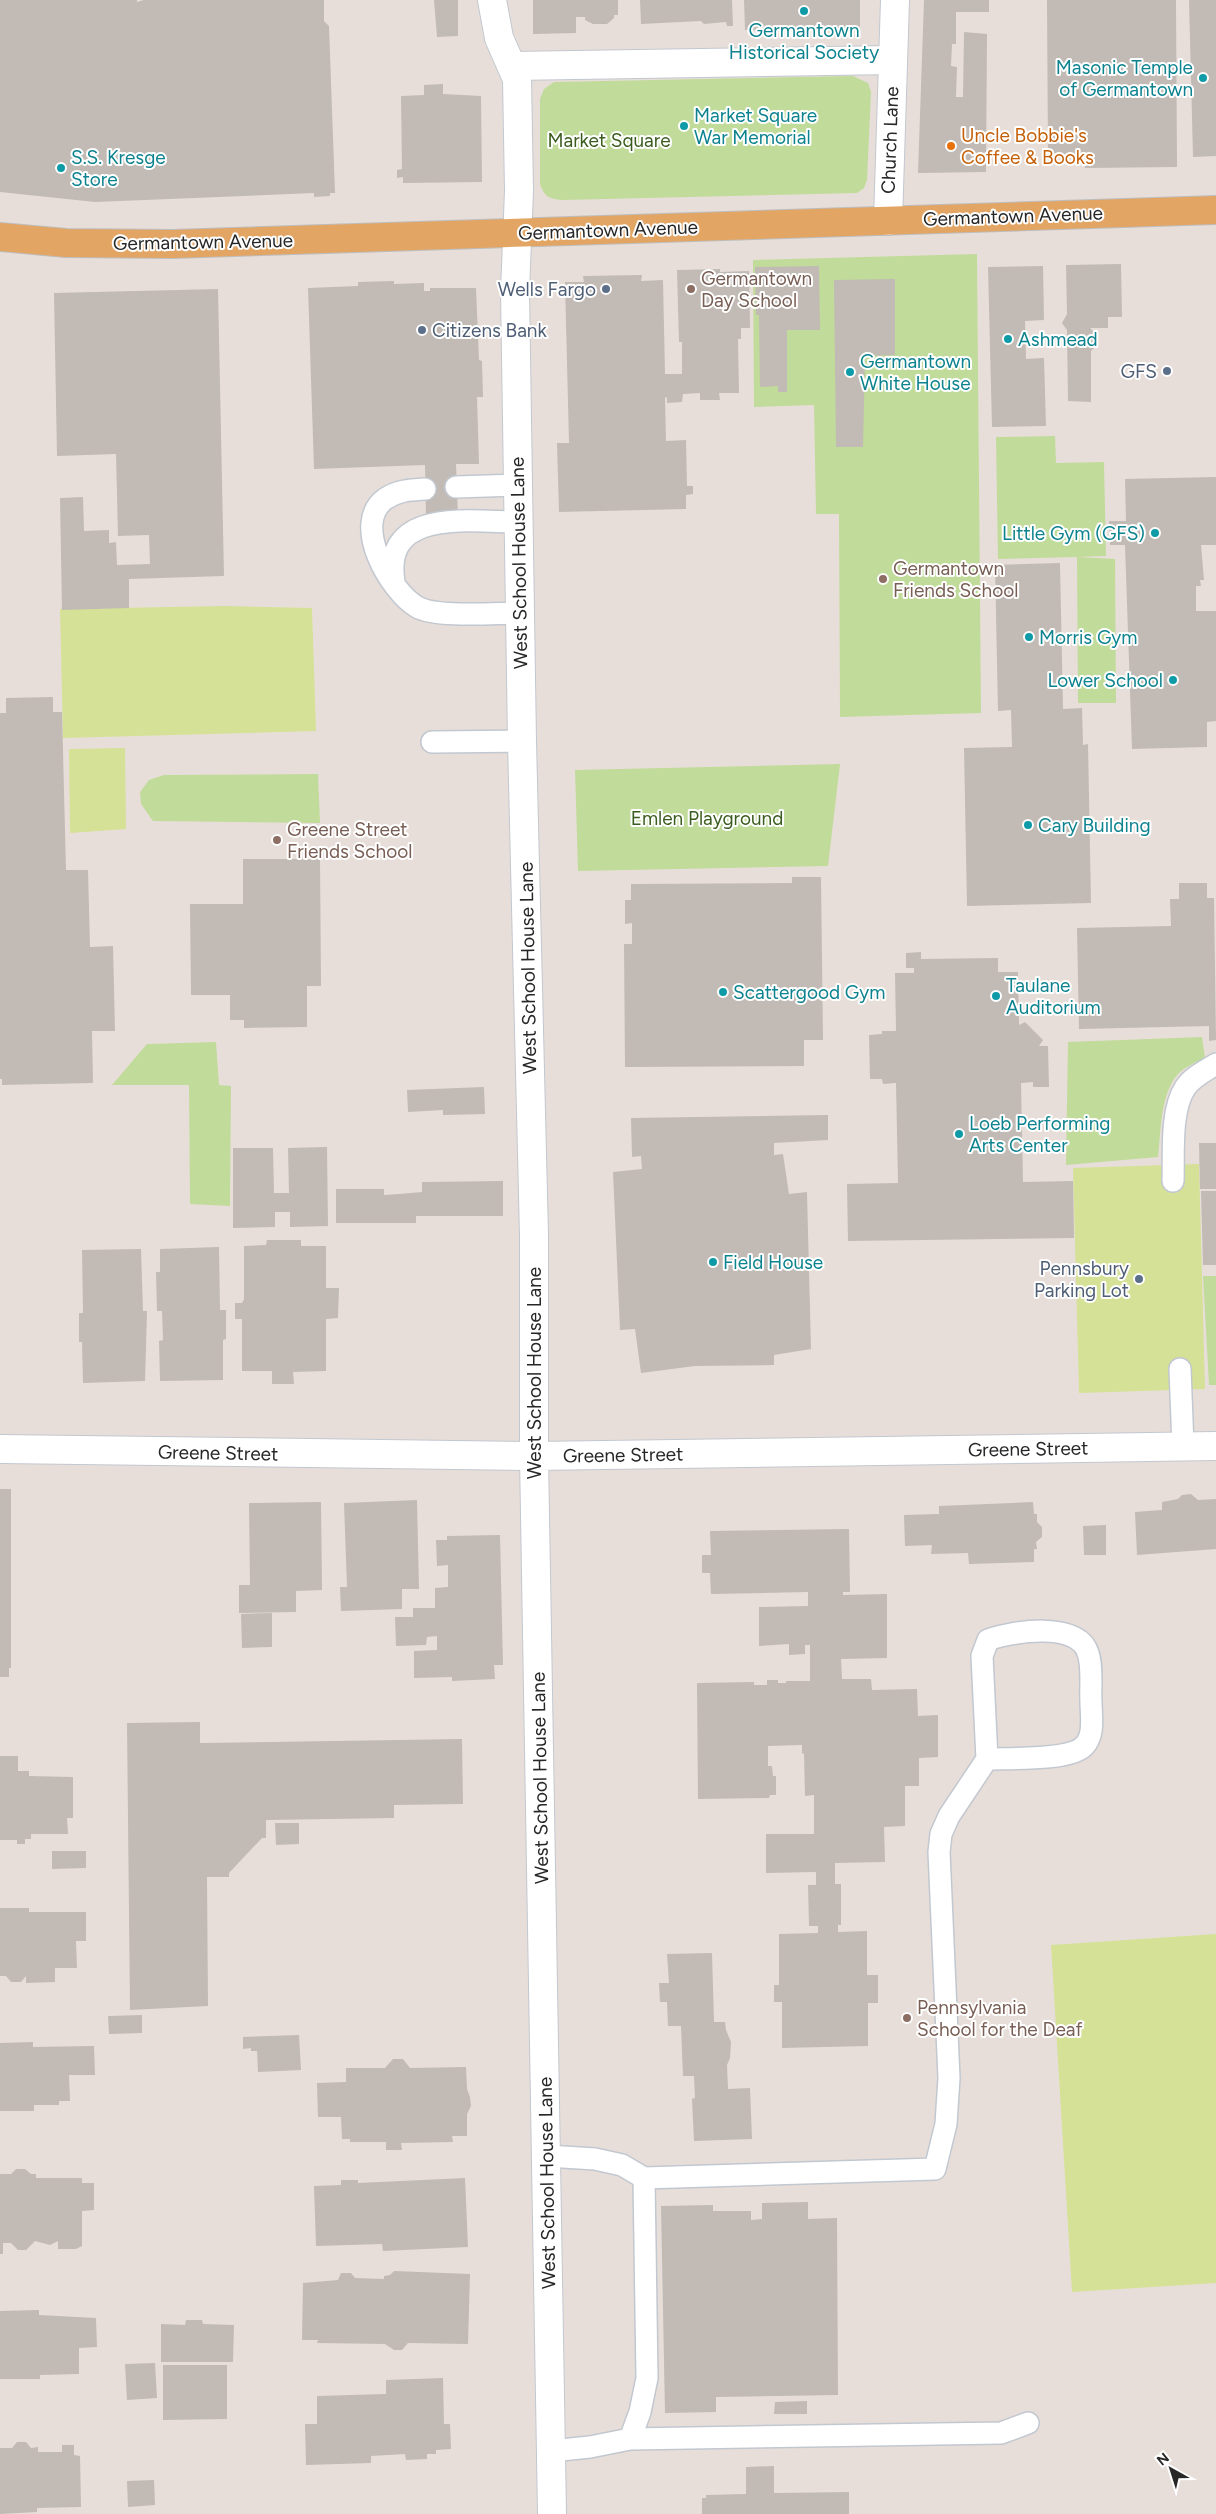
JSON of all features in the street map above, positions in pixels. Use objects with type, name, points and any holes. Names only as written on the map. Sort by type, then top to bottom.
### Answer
[{"type":"main road","name":"Germantown Avenue","points":[[0,237],[118,245],[1216,210]]},
{"type":"street","name":"West School House Lane","points":[[492,0],[499,38],[517,79],[519,191],[516,291],[518,485],[534,1236],[534,1456],[552,2514]]},
{"type":"street","name":"Church Lane","points":[[888,221],[895,0]]},
{"type":"street","points":[[512,66],[893,60]]},
{"type":"street","name":"Greene Street","points":[[0,1449],[534,1456],[1216,1446]]},
{"type":"lane","points":[[456,487],[518,485]]},
{"type":"lane","points":[[425,489],[402,490],[384,500],[375,512],[372,532],[374,549],[395,587],[418,607],[432,612],[520,613]]},
{"type":"lane","points":[[395,587],[392,569],[394,550],[406,535],[421,525],[519,522]]},
{"type":"lane","points":[[432,742],[522,741]]},
{"type":"lane","points":[[1173,1182],[1174,1132],[1180,1099],[1185,1088],[1195,1076],[1216,1064]]},
{"type":"lane","points":[[1180,1369],[1183,1446]]},
{"type":"lane","points":[[547,2156],[595,2159],[622,2165],[644,2178],[934,2168],[946,2124],[949,2078],[939,1852],[941,1834],[949,1816],[987,1759],[982,1656],[988,1640],[1004,1634],[1065,1632],[1080,1638],[1088,1653],[1092,1731],[1084,1746],[1069,1754],[987,1759]]},
{"type":"lane","points":[[630,2439],[640,2412],[647,2378],[644,2178]]},
{"type":"lane","points":[[551,2451],[590,2447],[630,2439],[1001,2433],[1028,2423]]},
{"type":"green space","name":"Market Square","points":[[853,76],[868,83],[871,92],[867,180],[864,188],[857,193],[562,200],[548,196],[540,184],[540,99],[544,89],[554,82]]},
{"type":"green space","name":"Germantown White House","points":[[977,254],[981,713],[840,717],[839,514],[816,514],[814,405],[754,407],[753,260]]},
{"type":"green space","points":[[1055,436],[1056,463],[1104,462],[1106,556],[998,559],[996,437]]},
{"type":"green space","points":[[1077,557],[1115,559],[1116,703],[1078,703]]},
{"type":"green space","points":[[225,606],[312,608],[316,731],[63,738],[60,609]]},
{"type":"green space","points":[[125,748],[126,829],[70,833],[69,749]]},
{"type":"green space","name":"Emlen Playground","points":[[840,764],[828,866],[578,871],[575,770]]},
{"type":"green space","points":[[318,774],[320,823],[153,821],[141,804],[140,792],[149,780],[164,775]]},
{"type":"green space","points":[[1202,1037],[1205,1058],[1178,1074],[1168,1092],[1162,1114],[1158,1157],[1066,1165],[1068,1042]]},
{"type":"green space","points":[[216,1042],[219,1085],[231,1086],[230,1206],[190,1204],[189,1085],[112,1085],[147,1044]]},
{"type":"green space","name":"Pennsbury Parking Lot","points":[[1199,1164],[1205,1389],[1079,1393],[1073,1168]]},
{"type":"green space","points":[[1203,1276],[1216,1276],[1216,1385],[1209,1385]]},
{"type":"green space","points":[[1216,1934],[1216,2283],[1072,2292],[1051,1945]]},
{"type":"building","points":[[0,0],[137,0],[137,2],[144,0],[324,0],[324,21],[329,26],[335,193],[330,193],[330,196],[314,197],[314,193],[95,202],[0,192]]},
{"type":"building","points":[[434,0],[458,0],[458,36],[437,37]]},
{"type":"building","points":[[533,0],[618,0],[618,15],[614,15],[614,18],[607,24],[593,24],[585,20],[585,17],[576,17],[576,33],[533,34]]},
{"type":"building","points":[[640,0],[732,0],[733,26],[727,26],[726,22],[704,24],[701,21],[641,24]]},
{"type":"building","points":[[744,0],[860,0],[860,29],[745,30]]},
{"type":"building","points":[[924,0],[989,0],[989,12],[956,12],[956,44],[952,44],[951,66],[957,67],[956,97],[963,97],[964,32],[987,34],[986,172],[918,173]]},
{"type":"building","points":[[1047,0],[1176,0],[1177,167],[1085,168],[1085,157],[1048,157]]},
{"type":"building","name":"Masonic Temple of Germantown","points":[[1189,0],[1216,0],[1216,156],[1193,157]]},
{"type":"building","points":[[443,84],[443,94],[481,96],[482,182],[403,183],[403,177],[397,178],[397,170],[402,169],[401,96],[424,95],[424,85]]},
{"type":"building","points":[[1121,264],[1122,317],[1108,317],[1108,328],[1090,328],[1095,333],[1096,346],[1091,351],[1091,402],[1068,401],[1067,330],[1062,323],[1067,314],[1066,265]]},
{"type":"building","points":[[819,266],[820,330],[787,330],[787,392],[778,392],[778,386],[760,387],[759,315],[756,315],[755,267]]},
{"type":"building","name":"Ashmead","points":[[1043,266],[1044,320],[1025,321],[1026,359],[1044,358],[1046,426],[992,427],[988,267]]},
{"type":"building","points":[[720,269],[720,272],[749,271],[750,328],[741,328],[741,339],[738,339],[739,393],[719,393],[720,400],[700,400],[700,393],[683,394],[682,402],[667,403],[667,397],[665,398],[666,441],[686,440],[687,486],[693,486],[693,494],[686,495],[686,509],[559,512],[557,443],[569,443],[565,282],[584,282],[583,276],[642,275],[641,281],[663,280],[665,374],[682,374],[682,342],[679,342],[677,270]]},
{"type":"building","name":"Germantown White House","points":[[895,279],[895,355],[865,356],[863,447],[836,447],[834,280]]},
{"type":"building","points":[[394,281],[394,284],[424,283],[424,291],[430,291],[430,288],[476,288],[479,360],[482,361],[483,397],[477,397],[479,464],[456,464],[458,518],[426,519],[425,465],[314,469],[308,288],[358,286],[358,282]]},
{"type":"building","points":[[218,289],[224,576],[129,579],[129,608],[62,610],[60,498],[83,497],[84,531],[109,530],[109,543],[116,542],[117,565],[150,564],[149,535],[118,536],[116,454],[57,456],[54,293]]},
{"type":"building","points":[[1216,477],[1216,545],[1201,545],[1204,580],[1200,580],[1201,586],[1196,586],[1196,611],[1216,611],[1216,721],[1207,722],[1207,747],[1132,749],[1125,545],[1110,545],[1109,521],[1126,521],[1125,479]]},
{"type":"building","name":"Cary Building","points":[[1060,563],[1063,709],[1082,708],[1083,745],[1088,744],[1091,903],[967,906],[964,748],[1012,747],[1011,710],[998,711],[995,565]]},
{"type":"building","points":[[53,697],[53,712],[62,712],[66,870],[88,870],[90,947],[113,946],[115,1031],[92,1031],[93,1083],[2,1085],[2,1079],[0,1079],[0,713],[6,713],[6,698]]},
{"type":"building","points":[[243,859],[320,859],[321,986],[307,986],[307,1027],[244,1028],[244,1020],[230,1020],[230,995],[191,995],[190,904],[243,904]]},
{"type":"building","name":"Scattergood Gym","points":[[792,877],[821,877],[823,1040],[804,1040],[804,1066],[625,1067],[624,944],[632,944],[632,923],[625,924],[625,900],[631,900],[631,884],[792,883]]},
{"type":"building","points":[[1179,883],[1207,883],[1207,898],[1214,898],[1216,1040],[1209,1041],[1209,1026],[1079,1029],[1077,928],[1171,926],[1170,899],[1179,899]]},
{"type":"building","name":"Loeb Performing Arts Center","points":[[921,952],[921,959],[998,958],[998,972],[1018,972],[1019,1025],[1025,1022],[1043,1040],[1039,1046],[1048,1046],[1049,1087],[1033,1087],[1033,1082],[1021,1083],[1023,1182],[1073,1181],[1074,1238],[848,1241],[847,1184],[898,1183],[896,1083],[883,1084],[882,1079],[870,1079],[869,1035],[882,1034],[882,1031],[896,1031],[895,973],[914,973],[914,968],[906,968],[906,953]]},
{"type":"building","points":[[484,1087],[485,1114],[443,1115],[443,1110],[408,1112],[407,1090]]},
{"type":"building","name":"Field House","points":[[828,1115],[828,1140],[774,1143],[774,1155],[783,1154],[789,1194],[807,1192],[811,1349],[774,1355],[774,1365],[695,1366],[641,1373],[635,1329],[620,1330],[613,1172],[642,1169],[641,1156],[632,1157],[631,1118]]},
{"type":"building","points":[[1199,1143],[1216,1143],[1216,1189],[1200,1189]]},
{"type":"building","points":[[327,1147],[328,1226],[290,1227],[290,1212],[275,1212],[275,1227],[233,1228],[233,1148],[273,1148],[274,1193],[289,1193],[288,1148]]},
{"type":"building","points":[[503,1181],[503,1216],[416,1216],[416,1223],[336,1223],[336,1189],[384,1189],[384,1195],[422,1192],[422,1182]]},
{"type":"building","points":[[1201,1191],[1216,1191],[1216,1265],[1203,1265]]},
{"type":"building","points":[[267,1240],[301,1240],[301,1246],[326,1246],[326,1288],[339,1288],[338,1318],[326,1319],[326,1371],[293,1372],[294,1384],[272,1384],[272,1371],[242,1371],[242,1319],[235,1319],[235,1303],[242,1303],[244,1299],[244,1246],[266,1245]]},
{"type":"building","points":[[219,1247],[220,1310],[226,1310],[226,1339],[223,1340],[223,1380],[160,1381],[159,1341],[163,1340],[162,1311],[157,1311],[156,1272],[160,1272],[160,1249]]},
{"type":"building","points":[[141,1249],[143,1311],[147,1311],[145,1381],[83,1383],[82,1342],[79,1342],[79,1313],[83,1313],[82,1250]]},
{"type":"building","points":[[0,1489],[11,1489],[11,1668],[9,1668],[9,1677],[0,1677]]},
{"type":"building","points":[[1191,1494],[1198,1500],[1216,1499],[1216,1549],[1137,1555],[1135,1512],[1162,1510],[1162,1502]]},
{"type":"building","points":[[417,1500],[419,1589],[402,1589],[402,1609],[341,1611],[340,1587],[347,1587],[344,1503]]},
{"type":"building","points":[[321,1502],[322,1590],[296,1591],[296,1612],[239,1613],[239,1585],[250,1585],[249,1503]]},
{"type":"building","points":[[1033,1502],[1034,1514],[1037,1514],[1037,1522],[1042,1527],[1042,1537],[1036,1542],[1037,1549],[1034,1549],[1034,1562],[969,1564],[968,1553],[931,1554],[932,1545],[905,1546],[904,1515],[939,1514],[939,1506]]},
{"type":"building","points":[[1106,1525],[1106,1555],[1084,1555],[1083,1526]]},
{"type":"building","points":[[849,1529],[850,1592],[843,1592],[843,1595],[887,1594],[887,1658],[841,1659],[842,1679],[871,1679],[872,1690],[917,1689],[918,1716],[938,1715],[938,1757],[919,1758],[919,1786],[905,1786],[905,1826],[884,1827],[885,1862],[835,1863],[835,1884],[841,1884],[841,1925],[838,1925],[838,1932],[867,1931],[867,1975],[878,1975],[878,2003],[868,2003],[868,2046],[782,2048],[782,2002],[774,2002],[774,1985],[779,1985],[779,1934],[818,1933],[818,1926],[809,1926],[808,1885],[816,1885],[816,1872],[766,1873],[766,1834],[814,1834],[814,1795],[805,1796],[804,1753],[802,1754],[802,1745],[768,1746],[768,1766],[772,1766],[773,1776],[776,1776],[776,1795],[770,1795],[769,1798],[698,1799],[697,1683],[754,1682],[754,1685],[767,1685],[767,1680],[778,1680],[778,1683],[810,1681],[810,1645],[805,1645],[805,1654],[789,1655],[789,1644],[759,1646],[759,1607],[808,1606],[808,1592],[711,1594],[710,1573],[702,1573],[702,1555],[711,1555],[710,1531]]},
{"type":"building","points":[[500,1535],[503,1665],[494,1665],[495,1679],[452,1681],[452,1677],[414,1678],[414,1651],[437,1650],[437,1636],[427,1637],[426,1645],[396,1646],[395,1617],[413,1617],[413,1608],[435,1608],[435,1588],[448,1587],[448,1565],[437,1566],[436,1540],[447,1540],[447,1536]]},
{"type":"building","points":[[272,1613],[272,1647],[242,1648],[241,1614]]},
{"type":"building","points":[[200,1722],[200,1743],[462,1739],[463,1804],[394,1805],[394,1818],[266,1820],[266,1838],[262,1838],[229,1873],[229,1877],[207,1877],[208,2006],[130,2010],[127,1723]]},
{"type":"building","points":[[0,1756],[18,1756],[18,1771],[29,1771],[29,1776],[73,1777],[73,1818],[67,1818],[68,1834],[31,1834],[31,1839],[25,1839],[25,1844],[17,1844],[17,1840],[0,1840]]},
{"type":"building","points":[[275,1823],[299,1823],[299,1844],[276,1845]]},
{"type":"building","points":[[52,1851],[86,1851],[86,1868],[52,1869]]},
{"type":"building","points":[[0,1908],[29,1908],[29,1912],[86,1912],[86,1941],[76,1941],[77,1968],[55,1968],[55,1982],[26,1983],[26,1976],[21,1982],[11,1982],[6,1976],[0,1976]]},
{"type":"building","points":[[712,1953],[714,2022],[725,2022],[731,2042],[730,2058],[727,2065],[728,2089],[750,2088],[752,2139],[694,2141],[692,2099],[695,2098],[694,2076],[683,2076],[681,2026],[668,2026],[667,2002],[660,2002],[659,1983],[669,1983],[667,1954]]},
{"type":"building","points":[[142,2015],[142,2033],[109,2034],[108,2016]]},
{"type":"building","points":[[299,2035],[301,2070],[258,2072],[257,2051],[251,2051],[251,2048],[243,2049],[243,2037]]},
{"type":"building","points":[[33,2042],[33,2047],[94,2046],[95,2075],[69,2075],[70,2101],[59,2101],[59,2105],[34,2105],[34,2111],[0,2111],[0,2043]]},
{"type":"building","points":[[393,2059],[403,2059],[410,2068],[466,2067],[467,2089],[471,2106],[467,2114],[467,2136],[452,2136],[453,2142],[401,2143],[402,2150],[386,2150],[386,2142],[350,2142],[350,2139],[342,2139],[341,2117],[318,2117],[317,2083],[346,2082],[346,2068],[385,2068]]},
{"type":"building","points":[[16,2169],[25,2169],[31,2174],[36,2174],[36,2178],[82,2178],[82,2183],[94,2183],[94,2210],[82,2211],[82,2246],[76,2249],[58,2249],[58,2241],[50,2245],[35,2241],[26,2250],[18,2250],[11,2243],[3,2243],[3,2254],[0,2254],[0,2174],[11,2174]]},
{"type":"building","points":[[465,2178],[468,2247],[383,2251],[382,2244],[316,2246],[314,2186],[341,2185],[341,2180],[358,2180],[358,2183]]},
{"type":"building","points":[[808,2202],[808,2219],[837,2218],[838,2395],[716,2397],[716,2412],[665,2413],[661,2206],[713,2205],[713,2211],[751,2211],[751,2220],[762,2219],[762,2203]]},
{"type":"building","points":[[394,2271],[470,2274],[468,2344],[408,2343],[402,2350],[394,2350],[385,2344],[317,2343],[318,2340],[302,2340],[303,2283],[338,2280],[341,2273],[351,2273],[355,2278],[384,2279],[384,2276],[390,2275]]},
{"type":"building","points":[[39,2310],[39,2315],[96,2318],[97,2347],[79,2348],[79,2374],[40,2375],[40,2379],[0,2379],[0,2311]]},
{"type":"building","points":[[186,2320],[202,2320],[203,2324],[234,2325],[233,2362],[161,2362],[161,2324],[185,2325]]},
{"type":"building","points":[[155,2363],[157,2398],[127,2400],[125,2364]]},
{"type":"building","points":[[163,2365],[227,2365],[227,2419],[163,2420]]},
{"type":"building","points":[[443,2378],[444,2424],[450,2424],[451,2449],[436,2450],[436,2454],[427,2454],[427,2459],[406,2460],[405,2454],[371,2456],[371,2463],[306,2465],[305,2424],[317,2424],[317,2396],[386,2394],[386,2380]]},
{"type":"building","points":[[807,2401],[807,2414],[774,2414],[775,2402]]},
{"type":"building","points":[[17,2442],[26,2442],[31,2448],[38,2447],[38,2452],[62,2452],[62,2445],[74,2445],[74,2455],[80,2456],[81,2507],[37,2508],[37,2512],[0,2514],[0,2448],[12,2448]]},
{"type":"building","points":[[774,2466],[774,2493],[849,2492],[849,2514],[702,2514],[702,2498],[706,2498],[706,2495],[746,2494],[746,2467]]},
{"type":"building","points":[[154,2480],[155,2505],[128,2507],[127,2481]]},
{"type":"place","name":"Germantown Historical Society","points":[[804,11]]},
{"type":"place","name":"Masonic Temple of Germantown","points":[[1203,78]]},
{"type":"place","name":"Market Square War Memorial","points":[[684,126]]},
{"type":"place","name":"Uncle Bobbie's Coffee & Books","points":[[951,146]]},
{"type":"place","name":"S.S. Kresge Store","points":[[61,168]]},
{"type":"place","name":"Wells Fargo","points":[[606,289]]},
{"type":"place","name":"Germantown Day School","points":[[691,289]]},
{"type":"place","name":"Citizens Bank","points":[[422,330]]},
{"type":"place","name":"Ashmead","points":[[1008,339]]},
{"type":"place","name":"GFS","points":[[1167,371]]},
{"type":"place","name":"Germantown White House","points":[[850,372]]},
{"type":"place","name":"Little Gym (GFS)","points":[[1155,533]]},
{"type":"place","name":"Germantown Friends School","points":[[883,579]]},
{"type":"place","name":"Morris Gym","points":[[1029,637]]},
{"type":"place","name":"Lower School","points":[[1173,680]]},
{"type":"place","name":"Cary Building","points":[[1028,825]]},
{"type":"place","name":"Greene Street Friends School","points":[[277,840]]},
{"type":"place","name":"Scattergood Gym","points":[[723,992]]},
{"type":"place","name":"Taulane Auditorium","points":[[996,996]]},
{"type":"place","name":"Loeb Performing Arts Center","points":[[959,1134]]},
{"type":"place","name":"Field House","points":[[713,1262]]},
{"type":"place","name":"Pennsbury Parking Lot","points":[[1139,1279]]},
{"type":"place","name":"Pennsylvania School for the Deaf","points":[[907,2018]]}]
